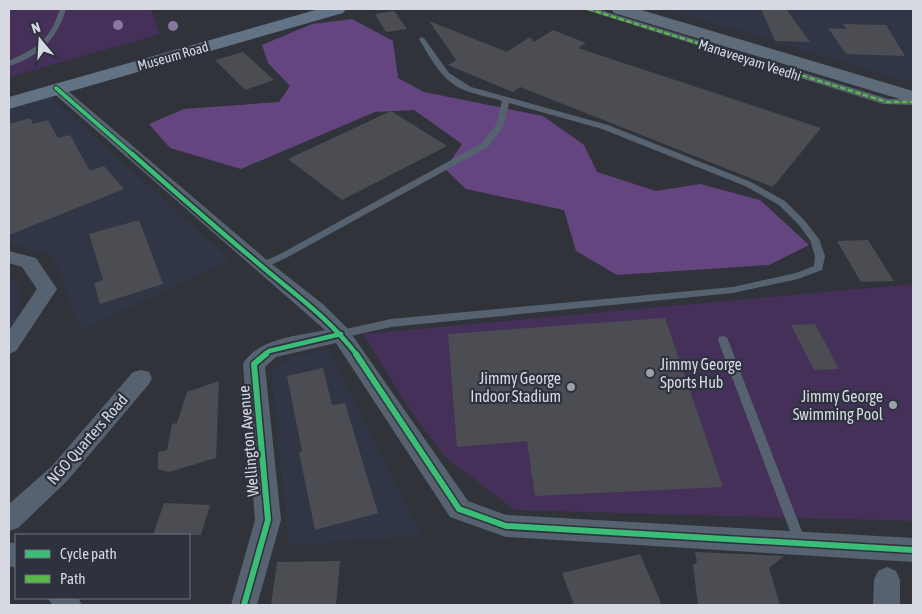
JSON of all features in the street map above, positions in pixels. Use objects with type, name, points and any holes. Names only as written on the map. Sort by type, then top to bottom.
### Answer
[{"type":"main road","name":"Museum Road","points":[[9,91],[301,9]]},
{"type":"main road","name":"Museum Road","points":[[9,102],[337,9]]},
{"type":"main road","name":"Manaveeyam Veedhi","points":[[620,9],[913,97]]},
{"type":"street","name":"Manaveeyam Veedhi","points":[[588,9],[887,102],[913,102]]},
{"type":"street","points":[[56,88],[261,266],[317,310],[341,334],[360,359],[459,510],[506,526],[913,550]]},
{"type":"street","points":[[9,257],[29,262],[47,289],[9,346]]},
{"type":"street","name":"Wellington Avenue","points":[[244,605],[268,520],[254,364],[269,351],[341,334]]},
{"type":"street","name":"NGO Quarters Road","points":[[9,520],[60,473],[141,378]]},
{"type":"lane","points":[[9,64],[39,50],[58,28],[63,9]]},
{"type":"lane","points":[[341,334],[391,323],[733,290],[798,276],[820,268],[820,256],[814,239],[802,223],[782,203],[748,184],[605,127],[468,89],[454,83],[446,76],[422,39]]},
{"type":"lane","points":[[261,266],[485,145],[500,124],[506,99]]},
{"type":"lane","points":[[723,340],[800,542]]},
{"type":"shaded area","points":[[9,9],[151,9],[160,34],[9,77]]},
{"type":"shaded area","points":[[663,9],[913,9],[913,83],[745,32]]},
{"type":"shaded area","points":[[352,19],[393,41],[398,78],[424,92],[543,116],[584,145],[597,172],[656,191],[700,184],[760,200],[809,245],[769,265],[617,275],[576,251],[564,210],[466,189],[445,169],[462,144],[414,110],[375,112],[241,169],[170,148],[149,124],[184,109],[279,102],[290,86],[268,63],[262,45],[312,24]]},
{"type":"shaded area","points":[[50,97],[230,260],[81,330],[52,254],[9,243],[9,109]]},
{"type":"shaded area","points":[[9,277],[20,285],[19,319],[9,329]]},
{"type":"shaded area","name":"Jimmy George Sports Hub","points":[[913,284],[913,521],[515,510],[445,457],[412,413],[363,334]]},
{"type":"shaded area","points":[[330,351],[421,535],[289,546],[271,370],[293,356]]},
{"type":"building","points":[[761,9],[786,9],[810,42],[775,41]]},
{"type":"building","points":[[394,11],[407,29],[386,32],[375,14]]},
{"type":"building","points":[[429,21],[507,52],[530,37],[534,42],[553,30],[586,43],[578,48],[821,128],[773,187],[520,87],[513,92],[448,65],[456,60]]},
{"type":"building","points":[[843,24],[886,25],[905,56],[846,54],[828,28],[847,29]]},
{"type":"building","points":[[243,52],[274,80],[245,90],[215,60]]},
{"type":"building","points":[[391,111],[447,146],[342,200],[288,159]]},
{"type":"building","points":[[30,118],[33,124],[48,120],[58,138],[70,135],[90,171],[104,166],[124,189],[9,235],[9,124]]},
{"type":"building","points":[[139,220],[163,284],[100,304],[94,283],[103,280],[89,234]]},
{"type":"building","points":[[868,240],[894,281],[861,282],[837,241]]},
{"type":"building","name":"Jimmy George Indoor Stadium","points":[[665,318],[723,487],[535,496],[527,441],[457,447],[448,334]]},
{"type":"building","points":[[815,324],[839,369],[814,370],[791,325]]},
{"type":"building","points":[[323,368],[332,405],[345,403],[378,513],[315,530],[299,452],[302,451],[287,376]]},
{"type":"building","points":[[219,381],[216,458],[169,472],[158,469],[158,452],[167,450],[172,424],[177,423],[187,392]]},
{"type":"building","points":[[164,503],[210,505],[201,535],[153,534]]},
{"type":"building","points":[[695,552],[784,556],[769,568],[780,605],[698,605],[693,565],[697,562]]},
{"type":"building","points":[[640,554],[662,605],[574,605],[562,573]]},
{"type":"building","points":[[340,561],[336,605],[271,605],[277,562]]},
{"type":"marked path","points":[[588,9],[887,102],[913,102]]},
{"type":"cycle path","points":[[56,88],[261,266],[317,310],[341,334],[360,359],[459,509],[506,526],[913,550]]},
{"type":"cycle path","points":[[244,605],[268,520],[254,364],[269,351],[341,334]]},
{"type":"place","name":"Jimmy George Sports Hub","points":[[650,373]]},
{"type":"place","name":"Jimmy George Indoor Stadium","points":[[571,387]]},
{"type":"place","name":"Jimmy George Swimming Pool","points":[[893,405]]}]
